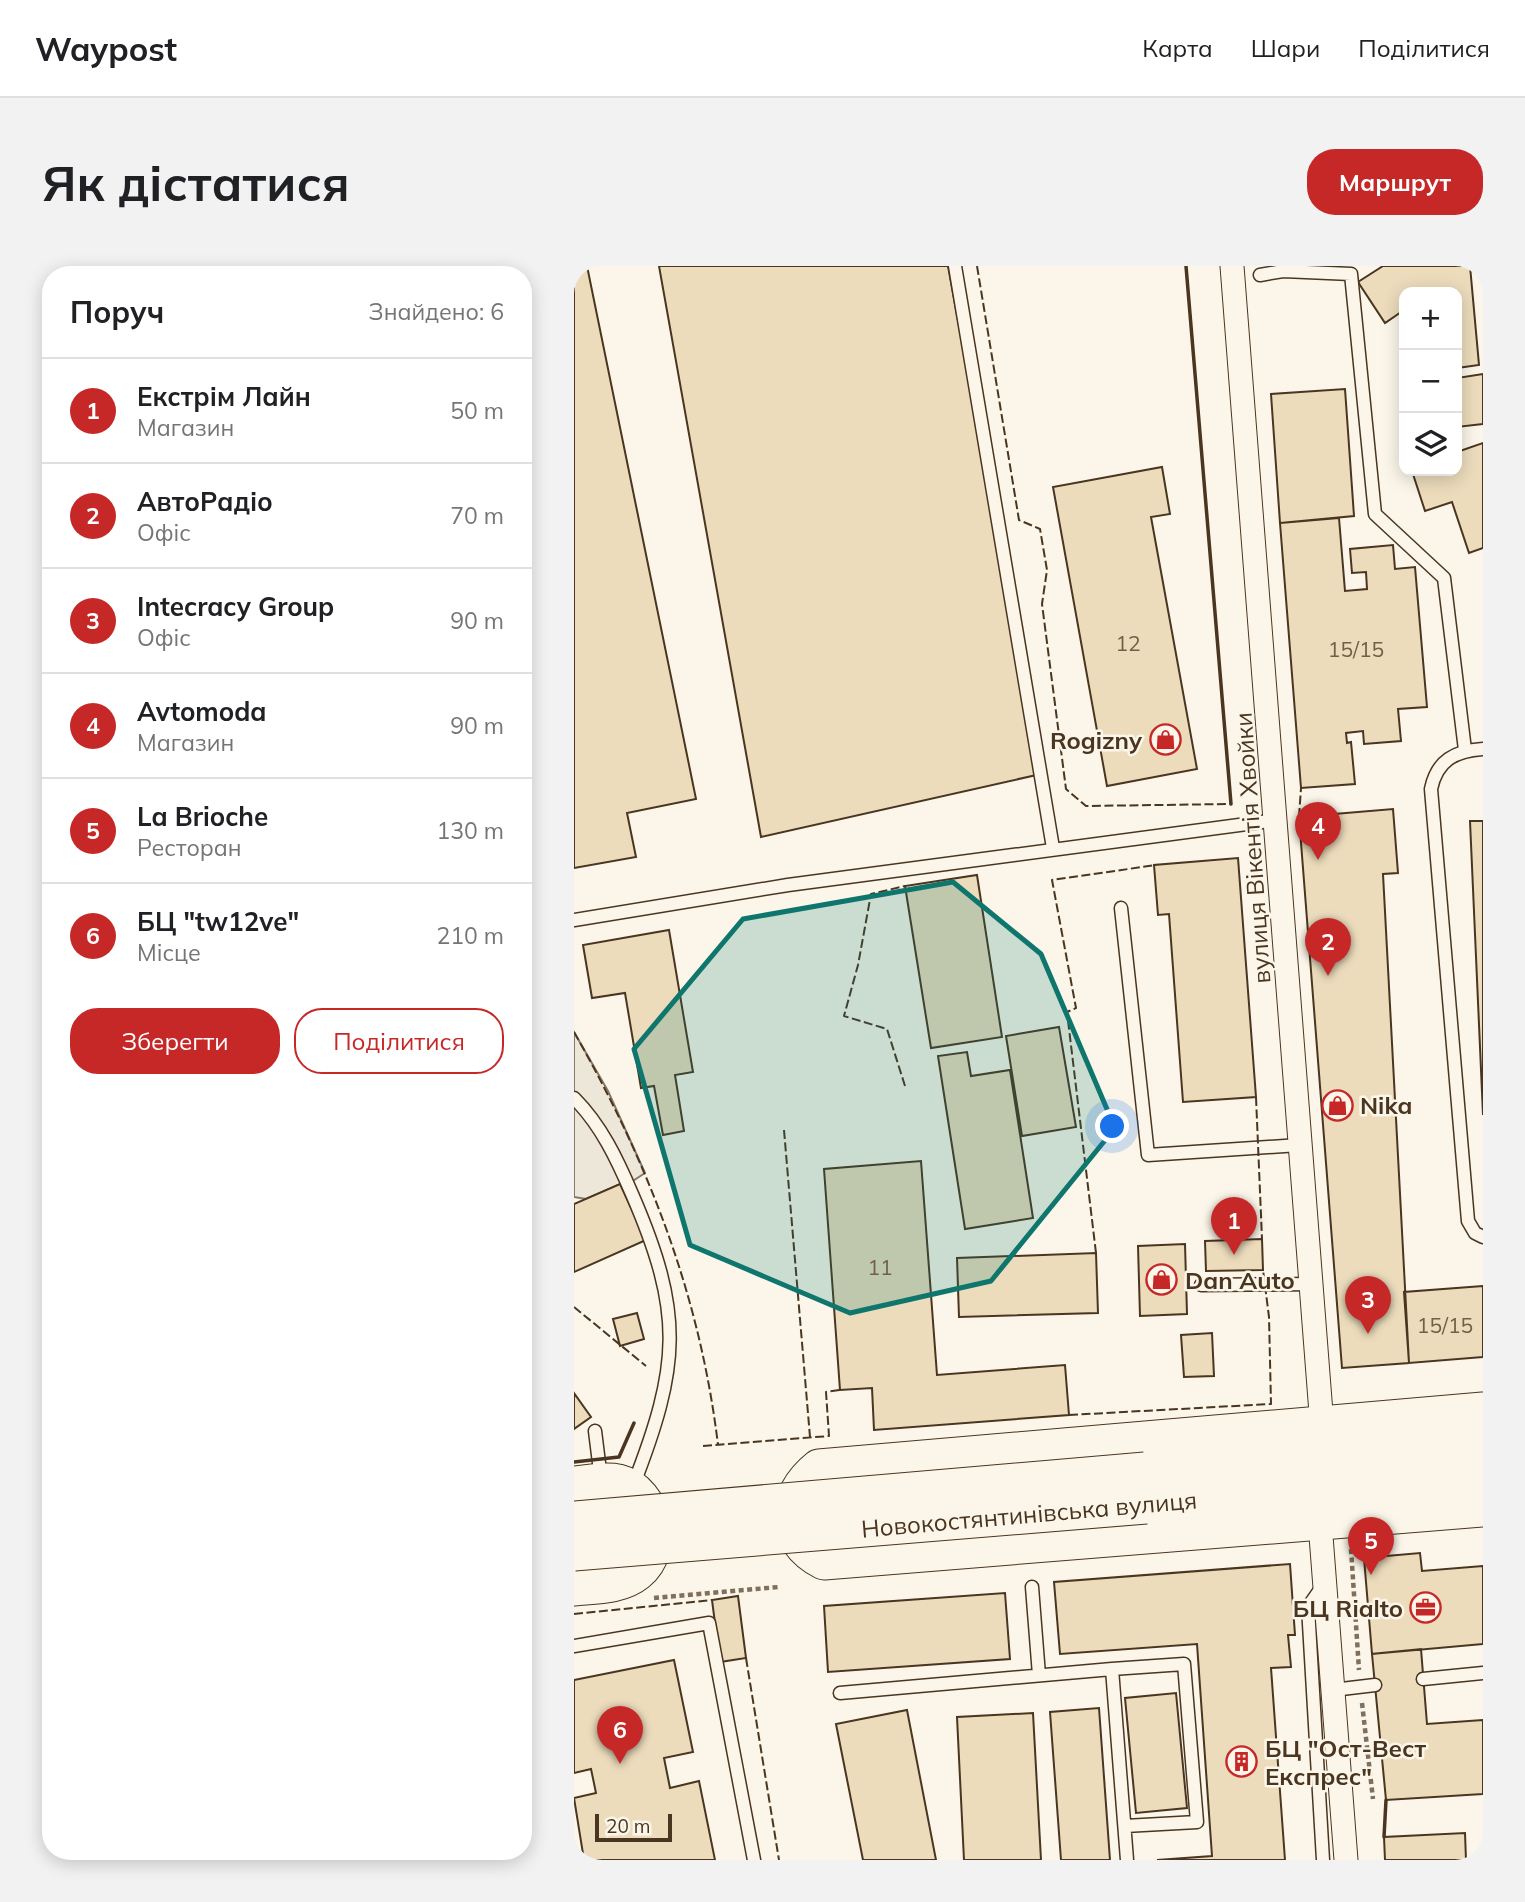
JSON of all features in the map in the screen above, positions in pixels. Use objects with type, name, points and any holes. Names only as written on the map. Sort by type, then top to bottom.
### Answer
[{"type":"main road","points":[[1483,1411],[820,1468],[808,1477],[792,1505],[794,1530],[801,1545],[809,1554],[824,1562],[1483,1508]]},
{"type":"main road","name":"Новокостянтинівська вулиця","points":[[574,1552],[1146,1488],[1483,1443]]},
{"type":"main road","name":"Новокостянтинівська вулиця","points":[[574,1520],[1146,1488],[1483,1473]]},
{"type":"main road","points":[[574,1587],[625,1578],[638,1572],[650,1556],[653,1543],[651,1521],[640,1497],[602,1486]]},
{"type":"street","name":"вулиця Вікентія Хвойки","points":[[1232,266],[1322,1426]]},
{"type":"street","points":[[1320,1523],[1346,1860]]},
{"type":"lane","points":[[955,266],[1053,848]]},
{"type":"lane","points":[[1260,275],[1283,271],[1350,274],[1375,514],[1444,578],[1465,750]]},
{"type":"lane","points":[[1483,749],[1465,750],[1449,757],[1439,767],[1431,789],[1468,1221],[1475,1233],[1483,1237]]},
{"type":"lane","points":[[574,920],[788,885],[1277,820]]},
{"type":"lane","points":[[1121,908],[1148,1155],[1299,1145]]},
{"type":"lane","points":[[574,1098],[592,1118],[620,1167],[658,1260],[672,1329],[667,1375],[655,1432],[602,1486]]},
{"type":"lane","points":[[1201,1284],[1312,1284]]},
{"type":"lane","points":[[595,1430],[602,1486]]},
{"type":"lane","points":[[1322,1860],[1308,1607],[1325,1584]]},
{"type":"lane","points":[[1032,1587],[1039,1675]]},
{"type":"lane","points":[[574,1646],[709,1623],[754,1860]]},
{"type":"lane","points":[[840,1693],[1184,1664],[1197,1822],[1125,1826]]},
{"type":"lane","points":[[1112,1669],[1127,1860]]},
{"type":"lane","points":[[1423,1679],[1483,1672]]},
{"type":"lane","points":[[1333,1690],[1376,1685]]},
{"type":"path","points":[[706,1591],[779,1587]]},
{"type":"highlighted area","points":[[953,882],[1041,954],[1115,1128],[991,1281],[850,1313],[690,1245],[634,1049],[743,919]]},
{"type":"shaded area","points":[[574,1032],[608,1091],[645,1173],[622,1188],[620,1184],[586,1199],[574,1197]]},
{"type":"building","points":[[574,266],[587,266],[696,799],[627,813],[636,857],[574,868]]},
{"type":"building","points":[[659,266],[948,266],[1041,774],[761,837]]},
{"type":"building","points":[[1383,266],[1470,266],[1479,365],[1462,367],[1462,287],[1399,287],[1399,313],[1385,323],[1358,282]]},
{"type":"building","points":[[1483,374],[1483,424],[1462,426],[1462,377]]},
{"type":"building","points":[[1345,389],[1354,516],[1280,523],[1271,394]]},
{"type":"building","points":[[1483,443],[1483,548],[1469,553],[1452,502],[1425,511],[1414,476],[1462,476],[1462,450]]},
{"type":"building","points":[[1162,467],[1170,514],[1151,517],[1197,769],[1107,786],[1053,487]]},
{"type":"building","points":[[1339,518],[1345,591],[1367,589],[1366,572],[1352,573],[1350,549],[1393,545],[1395,569],[1415,567],[1427,707],[1398,709],[1401,741],[1364,744],[1363,731],[1346,733],[1347,743],[1351,742],[1355,784],[1301,788],[1280,523]]},
{"type":"building","points":[[1393,809],[1398,873],[1383,874],[1409,1363],[1342,1368],[1299,817]]},
{"type":"building","points":[[1470,821],[1483,821],[1483,1115]]},
{"type":"building","points":[[1238,858],[1256,1097],[1183,1102],[1169,914],[1158,915],[1154,865]]},
{"type":"building","points":[[977,875],[1002,1037],[931,1048],[905,886]]},
{"type":"building","points":[[669,930],[693,1072],[675,1075],[684,1131],[663,1135],[654,1086],[641,1088],[625,993],[592,998],[583,945]]},
{"type":"building","points":[[1059,1027],[1076,1127],[1022,1136],[1006,1036]]},
{"type":"building","points":[[967,1052],[971,1076],[1010,1070],[1033,1218],[965,1229],[938,1056]]},
{"type":"building","points":[[921,1161],[937,1375],[1065,1365],[1069,1415],[874,1430],[872,1388],[840,1390],[824,1169]]},
{"type":"building","points":[[620,1184],[646,1240],[574,1272],[574,1204]]},
{"type":"building","points":[[1262,1239],[1263,1270],[1206,1271],[1205,1241]]},
{"type":"building","name":"Dan Auto","points":[[1185,1244],[1187,1314],[1140,1316],[1138,1246]]},
{"type":"building","points":[[1096,1253],[1098,1313],[959,1317],[957,1258]]},
{"type":"building","points":[[1483,1286],[1483,1357],[1409,1363],[1404,1292]]},
{"type":"building","points":[[637,1313],[644,1339],[620,1346],[613,1319]]},
{"type":"building","points":[[1212,1333],[1214,1376],[1184,1377],[1181,1335]]},
{"type":"building","points":[[574,1393],[591,1417],[574,1429]]},
{"type":"building","name":"БЦ Rialto","points":[[1420,1553],[1422,1571],[1483,1566],[1483,1644],[1372,1654],[1364,1558]]},
{"type":"building","name":"БЦ \"Ост-Вест Експрес\"","points":[[1290,1564],[1295,1635],[1288,1635],[1291,1667],[1271,1668],[1285,1860],[1157,1860],[1212,1856],[1197,1644],[1060,1654],[1054,1582]]},
{"type":"building","points":[[1005,1593],[1010,1659],[828,1672],[824,1606]]},
{"type":"building","points":[[738,1596],[746,1658],[720,1662],[712,1600]]},
{"type":"building","points":[[1421,1649],[1427,1724],[1483,1720],[1483,1794],[1386,1800],[1372,1654]]},
{"type":"building","points":[[674,1660],[693,1752],[664,1758],[670,1788],[699,1781],[715,1860],[584,1860],[574,1798],[596,1793],[591,1769],[574,1773],[574,1680]]},
{"type":"building","points":[[1176,1693],[1187,1808],[1136,1813],[1125,1698]]},
{"type":"building","points":[[1099,1708],[1110,1860],[1061,1860],[1050,1712]]},
{"type":"building","points":[[907,1710],[936,1860],[863,1860],[836,1724]]},
{"type":"building","points":[[1033,1713],[1041,1860],[964,1860],[957,1717]]},
{"type":"building","points":[[1465,1833],[1466,1860],[1385,1860],[1384,1837]]},
{"type":"fence","points":[[977,266],[1019,520],[1040,529],[1047,570],[1042,604],[1066,789],[1086,806],[1231,804]]},
{"type":"fence","points":[[1299,817],[1301,788]]},
{"type":"fence","points":[[1096,1253],[1067,1012],[1076,1008],[1052,880],[1156,865]]},
{"type":"fence","points":[[905,886],[871,894],[858,965],[844,1016],[887,1029],[905,1086]]},
{"type":"fence","points":[[574,1032],[625,1130],[667,1231],[698,1335],[718,1445]]},
{"type":"fence","points":[[1256,1097],[1262,1239]]},
{"type":"fence","points":[[784,1130],[810,1437]]},
{"type":"fence","points":[[1069,1415],[1271,1404],[1269,1317],[1263,1270]]},
{"type":"fence","points":[[574,1307],[646,1366]]},
{"type":"fence","points":[[703,1446],[829,1436],[826,1392],[840,1390]]},
{"type":"fence","points":[[574,1614],[712,1600]]},
{"type":"fence","points":[[746,1658],[779,1860]]},
{"type":"wall","points":[[1186,266],[1231,804]]},
{"type":"wall","points":[[574,1462],[619,1457],[634,1423]]},
{"type":"wall","points":[[1384,1837],[1386,1800]]},
{"type":"place","name":"Rogizny","points":[[1165,740]]},
{"type":"place","name":"Avtomoda","points":[[1318,860]]},
{"type":"place","name":"АвтоРадіо","points":[[1328,976]]},
{"type":"place","name":"Nika","points":[[1337,1105]]},
{"type":"place","name":"Екстрім Лайн","points":[[1234,1255]]},
{"type":"place","name":"Dan Auto","points":[[1162,1280]]},
{"type":"place","name":"Intecracy Group","points":[[1368,1334]]},
{"type":"place","name":"La Brioche","points":[[1371,1575]]},
{"type":"place","name":"БЦ Rialto","points":[[1426,1608]]},
{"type":"place","name":"БЦ \"Ост-Вест Експрес\"","points":[[1242,1762]]},
{"type":"place","name":"БЦ \"tw12ve\"","points":[[620,1764]]}]
